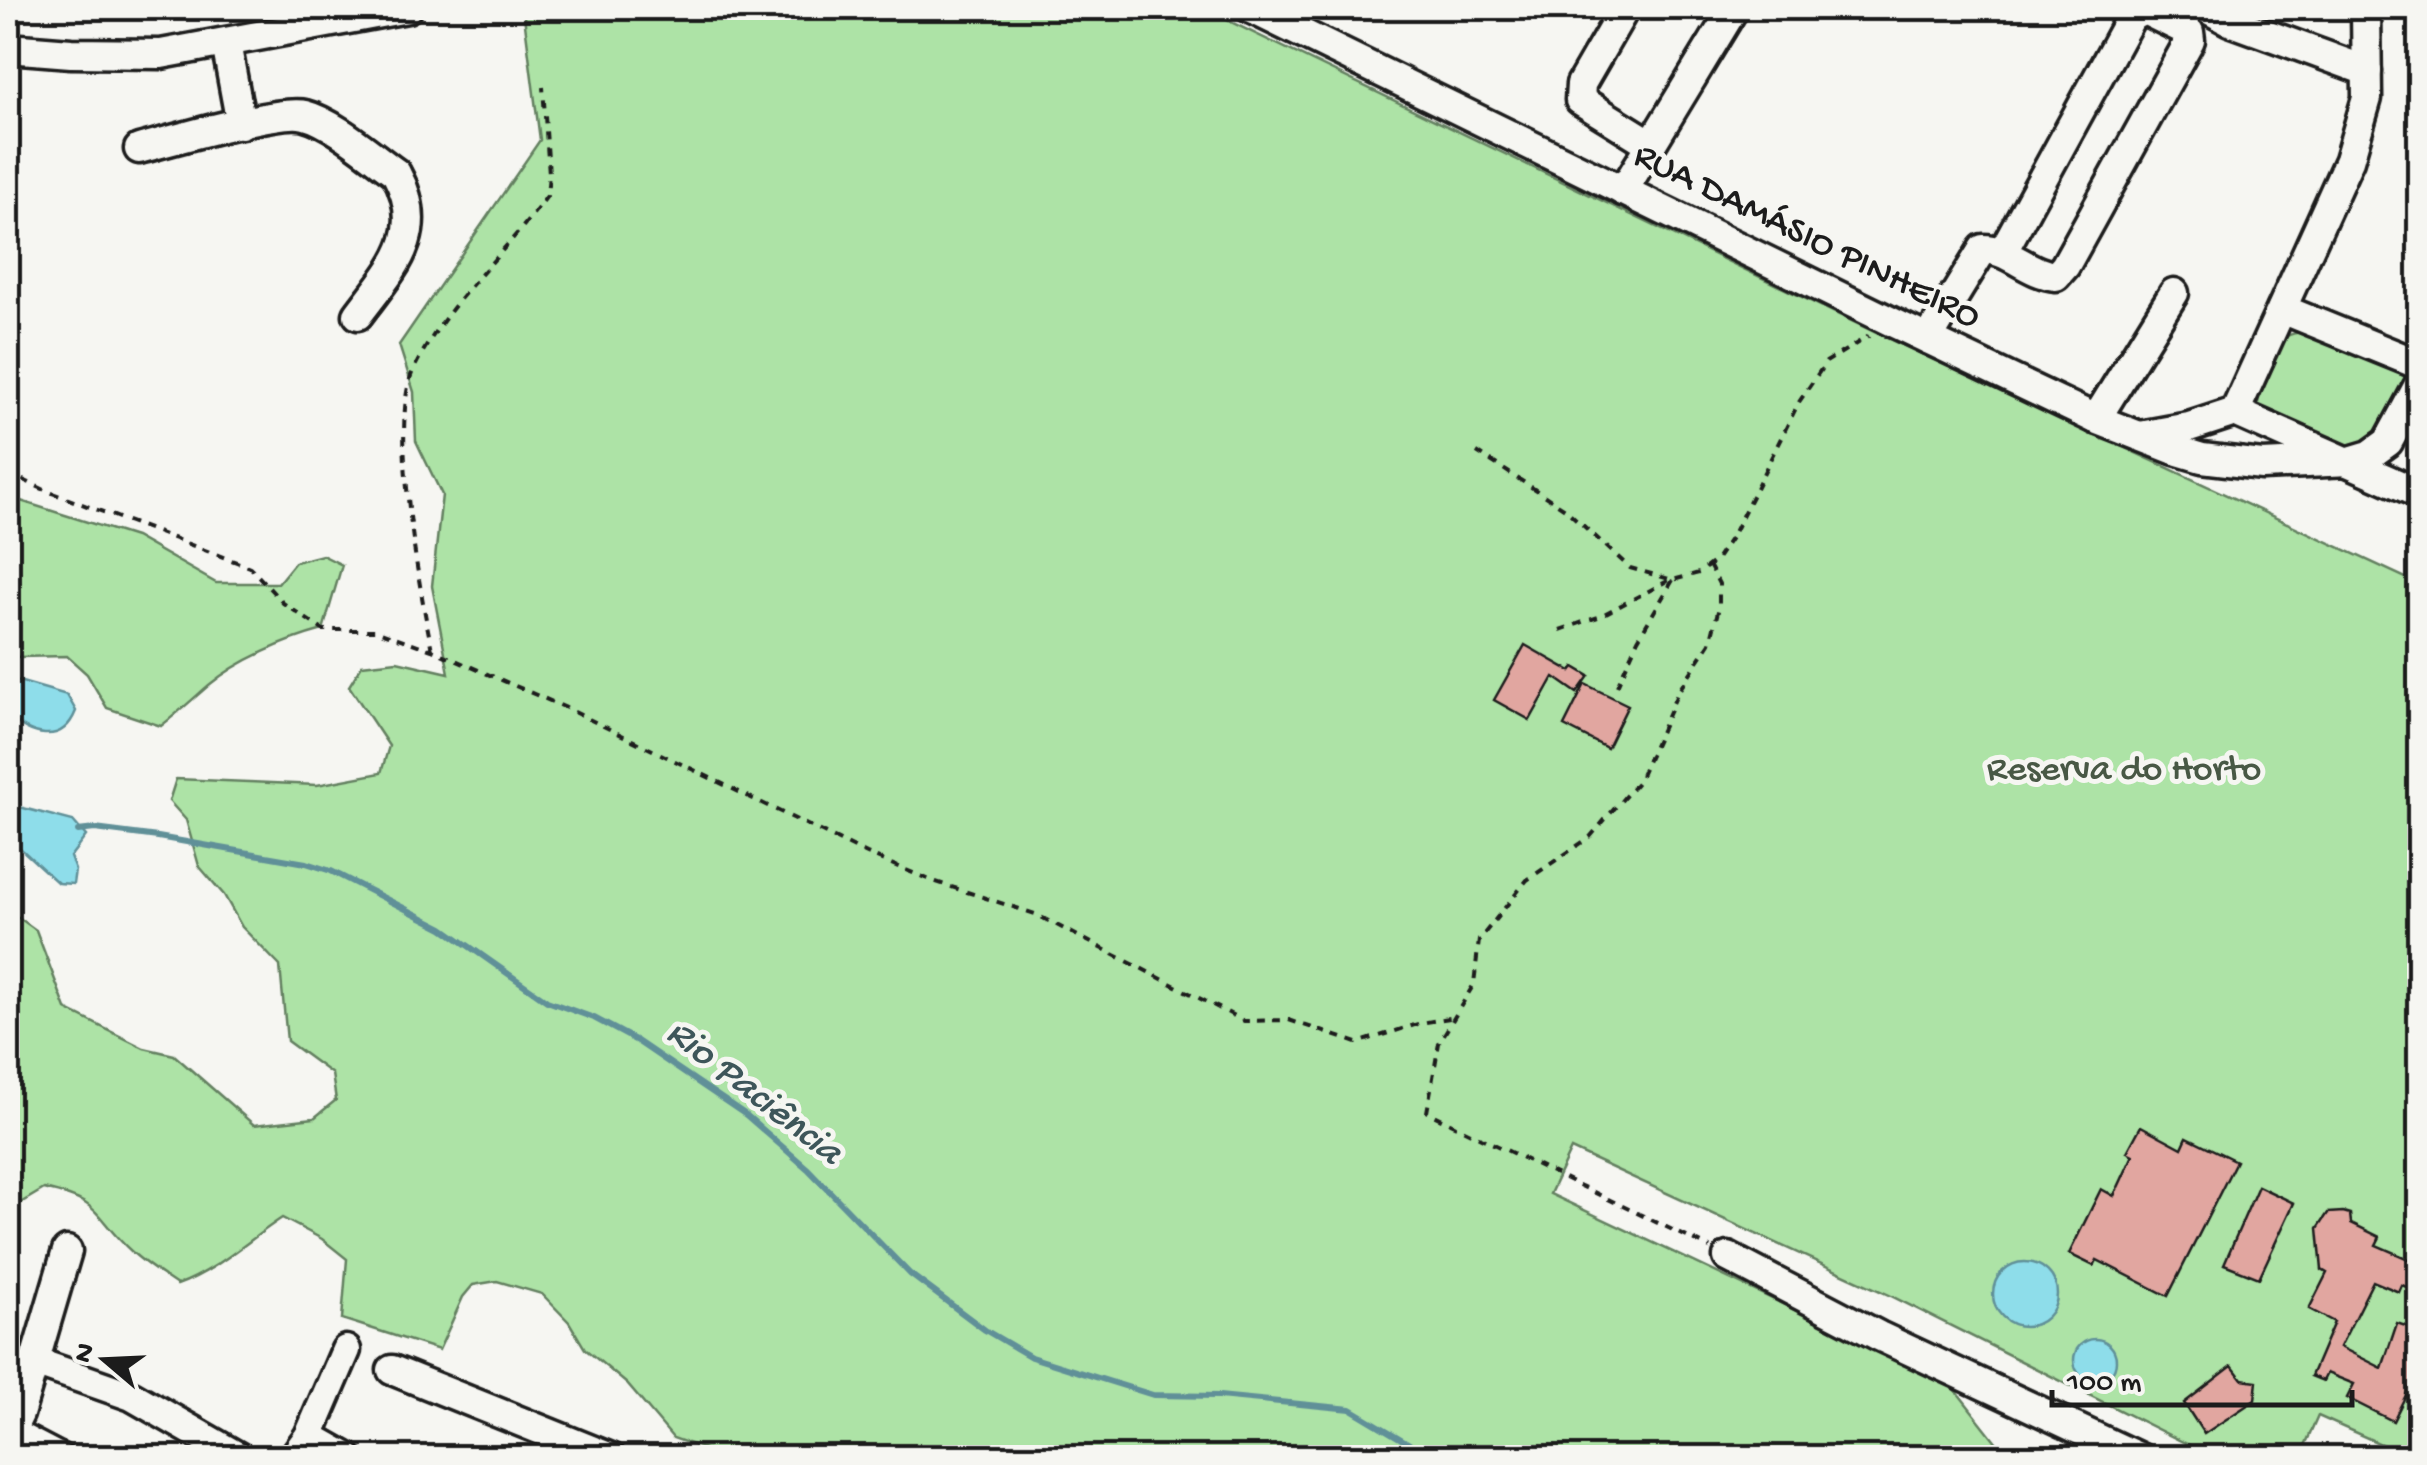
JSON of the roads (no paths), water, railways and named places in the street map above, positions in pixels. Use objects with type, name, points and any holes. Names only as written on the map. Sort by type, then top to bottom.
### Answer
[{"type":"street","points":[[8,48],[161,54],[407,8]]},
{"type":"street","name":"RUA DAMÁSIO PINHEIRO","points":[[1250,8],[1896,324],[2138,436],[2202,458],[2227,462],[2262,465],[2350,461]]},
{"type":"street","points":[[1625,8],[1581,84],[1580,100],[1651,144]]},
{"type":"street","points":[[1622,191],[1734,8]]},
{"type":"street","points":[[2206,8],[2230,21],[2367,71]]},
{"type":"street","points":[[2235,412],[2348,160],[2367,98],[2366,8]]},
{"type":"street","points":[[1928,339],[1982,248],[2002,253],[2043,275],[2056,276],[2065,266],[2190,40],[2189,32],[2144,10],[2132,17],[2002,253]]},
{"type":"street","points":[[226,43],[241,124]]},
{"type":"street","points":[[139,149],[292,114],[310,116],[396,173],[410,234],[403,254],[358,314]]},
{"type":"street","points":[[2096,418],[2174,293]]},
{"type":"street","points":[[2282,309],[2420,365]]},
{"type":"street","points":[[2350,461],[2370,455],[2388,442],[2420,383]]},
{"type":"street","points":[[2138,436],[2208,422],[2235,412],[2420,494]]},
{"type":"street","points":[[59,1458],[9,1435],[67,1251]]},
{"type":"street","points":[[1728,1256],[1879,1336],[2140,1458]]},
{"type":"street","points":[[346,1350],[301,1447],[348,1458]]},
{"type":"street","points":[[35,1362],[132,1396],[170,1414],[240,1458]]},
{"type":"street","points":[[392,1370],[612,1458]]},
{"type":"water","points":[[8,678],[67,695],[76,711],[70,722],[62,730],[45,734],[16,722],[8,715]]},
{"type":"water","points":[[8,804],[73,821],[86,836],[70,857],[75,870],[73,884],[58,883],[8,837]]},
{"type":"water","points":[[2025,1262],[2048,1271],[2057,1294],[2048,1317],[2025,1326],[2002,1317],[1993,1294],[2002,1271]]},
{"type":"water","points":[[2095,1339],[2110,1345],[2116,1360],[2110,1375],[2095,1381],[2080,1375],[2074,1360],[2080,1345]]},
{"type":"waterway","name":"Rio Paciência","points":[[78,831],[95,829],[158,837],[306,863],[331,871],[443,928],[547,1001],[594,1018],[637,1041],[746,1115],[808,1169],[910,1274],[985,1330],[1031,1357],[1153,1395],[1219,1396],[1351,1409],[1433,1458]]},
{"type":"park label","name":"Reserva do Horto","points":[[2124,771]]}]
